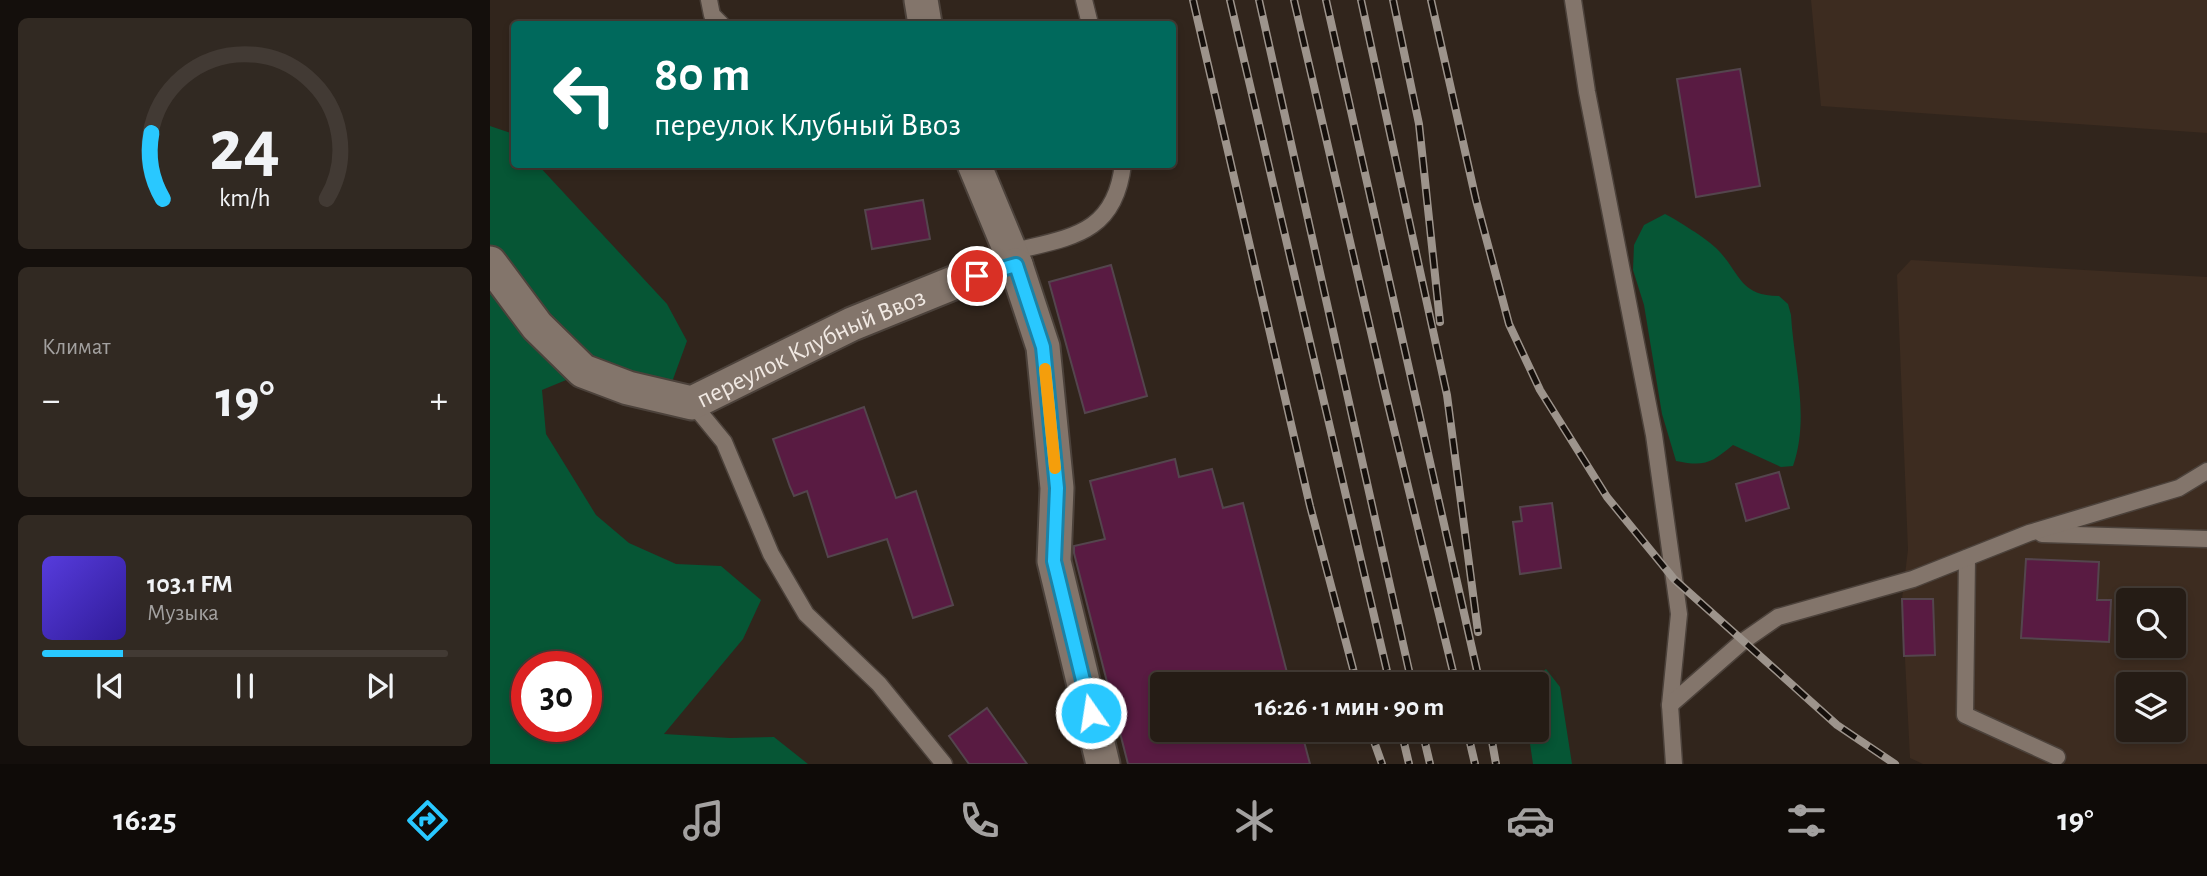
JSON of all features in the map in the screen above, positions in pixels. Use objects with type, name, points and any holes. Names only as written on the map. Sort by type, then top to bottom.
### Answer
[{"type":"street","points":[[921,0],[924,21]]},
{"type":"street","points":[[976,168],[1014,259],[1043,347],[1057,488],[1054,561],[1103,764]]},
{"type":"street","name":"переулок Клубный Ввоз","points":[[490,263],[537,326],[583,370],[628,388],[692,403],[852,324],[1014,259]]},
{"type":"lane","points":[[709,0],[712,15],[718,21]]},
{"type":"lane","points":[[1084,0],[1089,21]]},
{"type":"lane","points":[[1573,0],[1587,92],[1654,435],[1679,614],[1670,705],[1674,764]]},
{"type":"lane","points":[[1014,259],[1078,234],[1110,211],[1120,187],[1122,168]]},
{"type":"lane","points":[[692,403],[724,442],[771,554],[806,614],[879,684],[944,764]]},
{"type":"lane","points":[[1670,705],[1742,642],[1778,617],[1913,579],[2029,533],[2179,488],[2207,471]]},
{"type":"lane","points":[[2029,533],[2207,539]]},
{"type":"lane","points":[[1967,558],[1965,715],[2057,757]]},
{"type":"shaded area","points":[[1811,0],[2207,0],[2207,133],[1821,106]]},
{"type":"shaded area","points":[[1911,260],[2207,277],[2207,764],[1923,764],[1910,758],[1902,599],[1908,550],[1897,275]]},
{"type":"green space","points":[[490,126],[511,133],[511,168],[541,168],[667,304],[687,341],[672,382],[583,373],[542,390],[546,434],[596,515],[629,543],[676,564],[721,566],[761,600],[743,639],[664,734],[730,738],[774,737],[808,764],[490,764]]},
{"type":"green space","points":[[1665,214],[1712,244],[1747,287],[1755,292],[1779,296],[1788,304],[1801,410],[1798,448],[1793,466],[1781,467],[1733,445],[1707,462],[1694,464],[1676,461],[1662,414],[1644,305],[1633,270],[1634,245],[1644,225]]},
{"type":"green space","points":[[1549,673],[1560,687],[1572,764],[1533,764],[1530,742],[1549,742]]},
{"type":"building","points":[[1740,69],[1760,186],[1696,197],[1677,79]]},
{"type":"building","points":[[923,200],[930,239],[872,249],[865,210]]},
{"type":"building","points":[[1111,265],[1147,396],[1085,413],[1049,282]]},
{"type":"building","points":[[864,407],[896,498],[916,491],[953,605],[913,618],[887,539],[828,557],[807,491],[794,496],[773,439]]},
{"type":"building","points":[[1175,459],[1179,477],[1212,469],[1223,508],[1243,503],[1287,672],[1150,672],[1150,742],[1304,742],[1310,764],[1128,764],[1074,553],[1074,546],[1105,539],[1090,481]]},
{"type":"building","points":[[1779,472],[1789,508],[1746,521],[1736,484]]},
{"type":"building","points":[[1552,503],[1561,568],[1520,574],[1513,522],[1522,521],[1520,507]]},
{"type":"building","points":[[2026,559],[2099,562],[2097,600],[2111,600],[2109,642],[2021,638]]},
{"type":"building","points":[[1902,599],[1933,599],[1935,655],[1904,656]]},
{"type":"building","points":[[987,708],[1027,764],[969,764],[949,736]]},
{"type":"railway","points":[[1193,0],[1310,506],[1354,672]]},
{"type":"railway","points":[[1230,0],[1387,672]]},
{"type":"railway","points":[[1259,0],[1409,672]]},
{"type":"railway","points":[[1294,0],[1453,672]]},
{"type":"railway","points":[[1326,0],[1477,672]]},
{"type":"railway","points":[[1361,0],[1447,395],[1478,632]]},
{"type":"railway","points":[[1393,0],[1419,124],[1440,322]]},
{"type":"railway","points":[[1431,0],[1476,200],[1509,324],[1540,390],[1607,497],[1674,579],[1837,725],[1895,764]]},
{"type":"railway","points":[[1374,742],[1382,764]]},
{"type":"railway","points":[[1404,742],[1409,764]]},
{"type":"railway","points":[[1425,742],[1430,764]]},
{"type":"railway","points":[[1470,742],[1475,764]]},
{"type":"railway","points":[[1492,742],[1496,764]]},
{"type":"slow traffic","points":[[1045,369],[1055,468]]},
{"type":"route","points":[[977,276],[1016,265],[1043,347],[1057,488],[1054,561],[1091,713]]}]
